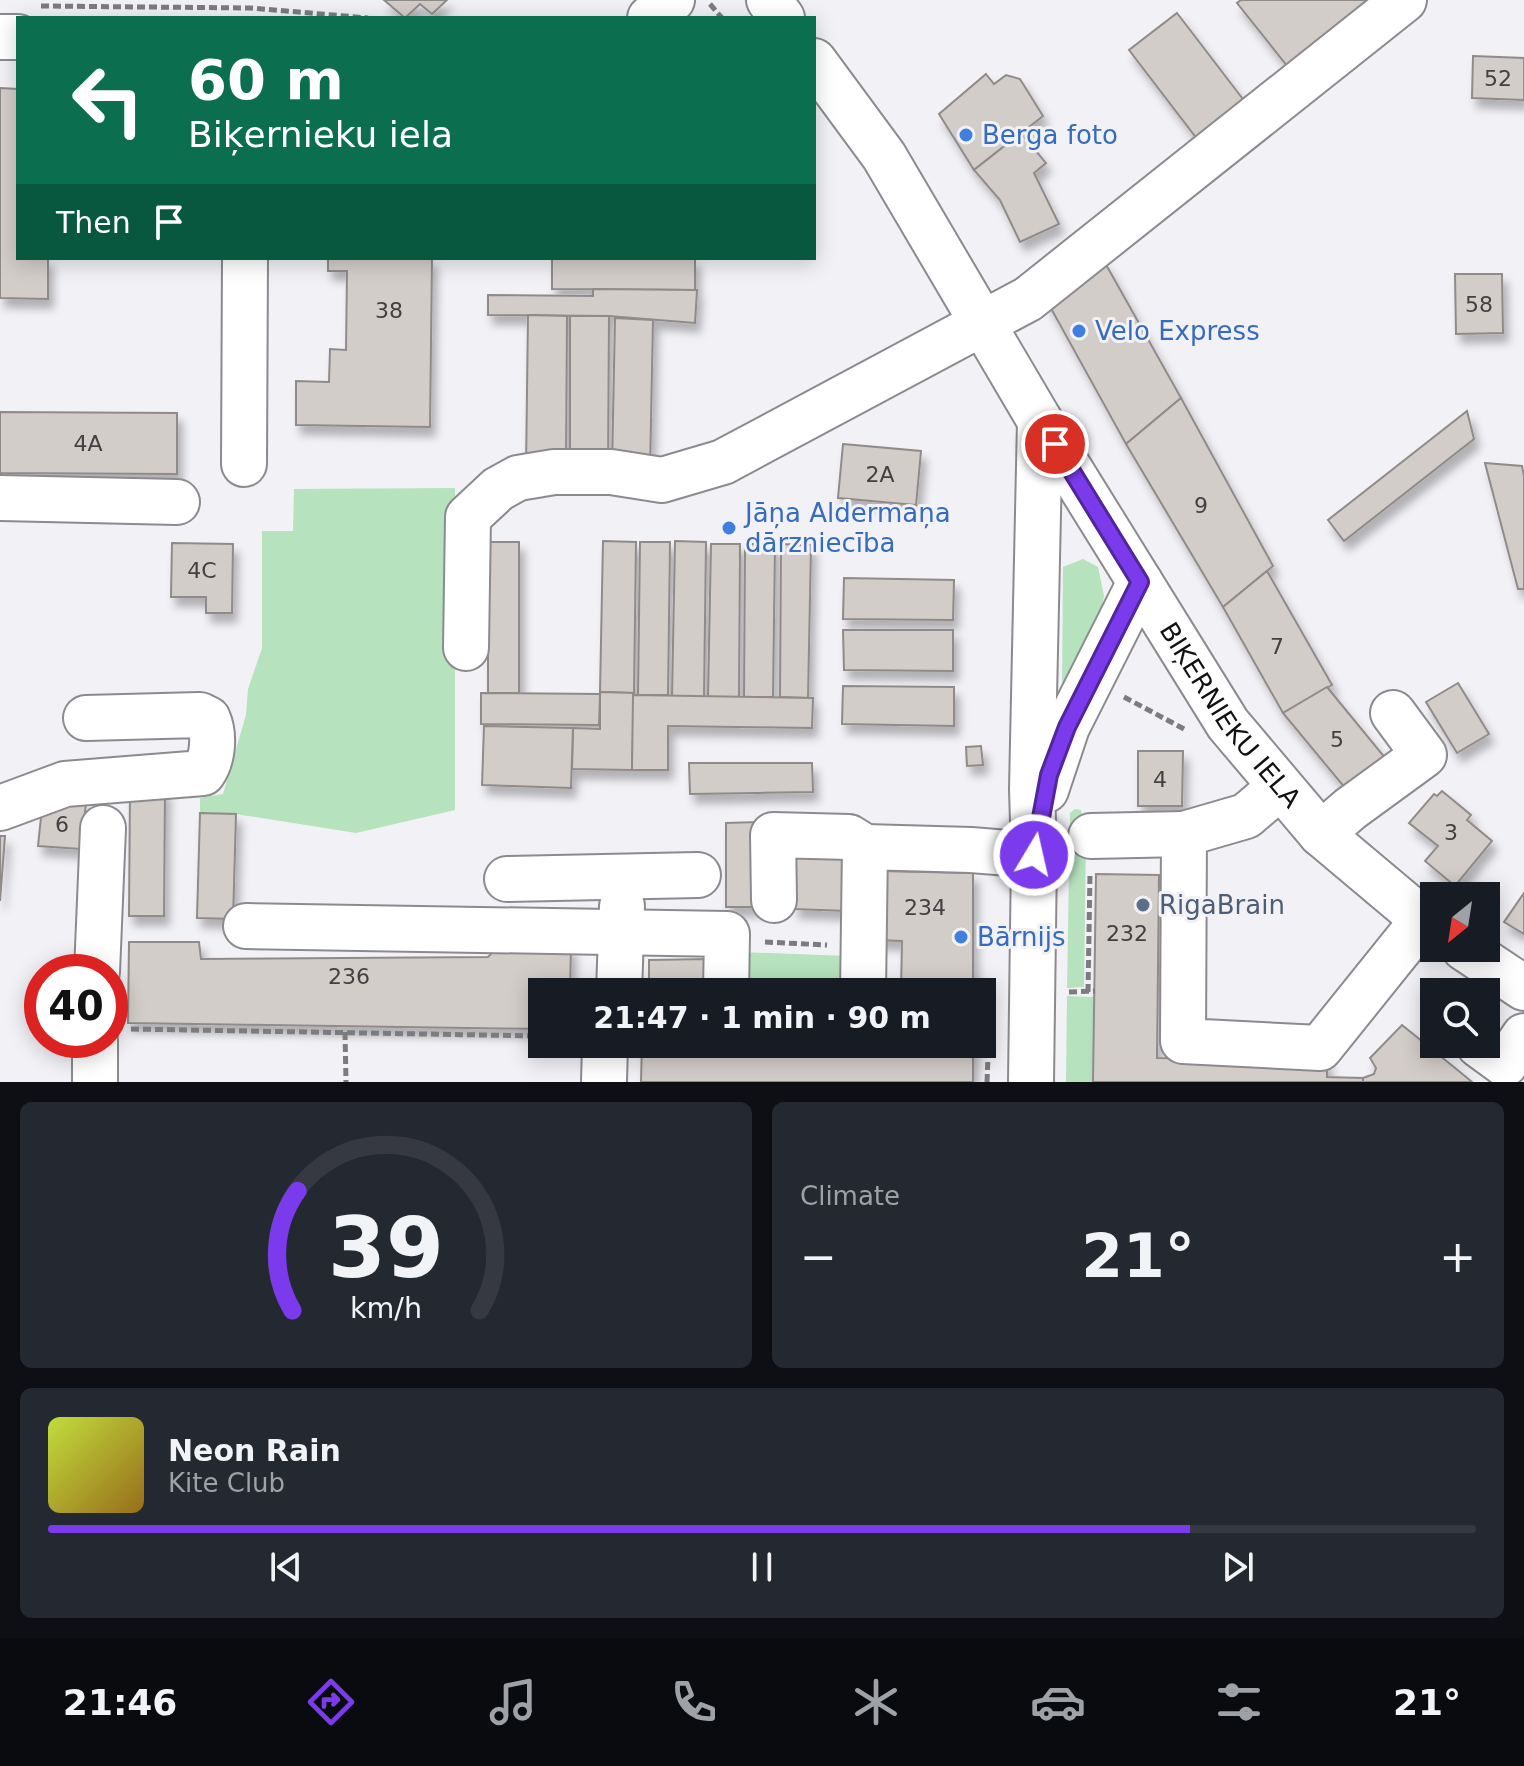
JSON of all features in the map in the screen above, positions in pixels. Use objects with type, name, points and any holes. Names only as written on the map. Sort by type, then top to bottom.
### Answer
[{"type":"street","points":[[652,16],[672,0]]},
{"type":"street","points":[[466,648],[468,517],[498,489],[518,478],[554,472],[611,472],[662,480],[723,462],[984,325],[1028,299],[1404,0]]},
{"type":"street","name":"BIĶERNIEKU IELA","points":[[816,64],[884,156],[1040,421],[1228,724],[1321,834],[1420,918]]},
{"type":"street","points":[[244,464],[245,260]]},
{"type":"street","points":[[1031,1082],[1032,774],[1040,421]]},
{"type":"street","points":[[0,498],[177,502]]},
{"type":"street","points":[[1034,851],[1049,775],[1067,727],[1140,582]]},
{"type":"street","points":[[1321,834],[1424,755],[1393,713]]},
{"type":"street","points":[[0,808],[65,784],[203,773],[209,764],[212,726],[208,719],[200,715],[86,718]]},
{"type":"street","points":[[1091,836],[1184,834],[1246,816],[1280,787]]},
{"type":"street","points":[[98,954],[103,828]]},
{"type":"street","points":[[1184,834],[1183,1041],[1320,1048],[1420,934]]},
{"type":"street","points":[[774,900],[773,835],[849,837],[865,847],[1034,851]]},
{"type":"street","points":[[863,978],[865,847]]},
{"type":"street","points":[[507,879],[698,875]]},
{"type":"street","points":[[619,978],[623,876]]},
{"type":"street","points":[[246,926],[727,934],[726,978]]},
{"type":"street","points":[[1485,962],[1524,988]]},
{"type":"street","points":[[1497,1058],[1505,1064],[1524,1036]]},
{"type":"street","points":[[95,1082],[102,1058]]},
{"type":"street","points":[[604,1082],[605,1058]]},
{"type":"path","points":[[707,0],[720,16]]},
{"type":"path","points":[[122,16],[251,8],[345,16]]},
{"type":"path","points":[[1113,691],[1195,735]]},
{"type":"path","points":[[727,934],[739,941],[864,947]]},
{"type":"path","points":[[987,1082],[991,975]]},
{"type":"path","points":[[1064,992],[1095,991]]},
{"type":"path","points":[[345,1032],[346,1082]]},
{"type":"path","points":[[128,1034],[345,1032],[528,1036]]},
{"type":"green space","points":[[455,488],[455,810],[356,833],[236,814],[200,813],[200,798],[223,794],[246,715],[248,689],[262,648],[262,531],[293,531],[294,489]]},
{"type":"green space","points":[[1083,559],[1098,567],[1104,596],[1099,619],[1062,689],[1063,567]]},
{"type":"green space","points":[[1075,809],[1081,810],[1086,836],[1084,987],[1067,988],[1070,813]]},
{"type":"green space","points":[[738,952],[848,956],[847,978],[737,978]]},
{"type":"green space","points":[[1067,996],[1094,997],[1093,1082],[1066,1082]]},
{"type":"building","points":[[384,0],[447,0],[432,14],[420,4],[407,16],[403,16]]},
{"type":"building","points":[[1241,0],[1371,0],[1288,67],[1237,3]]},
{"type":"building","points":[[1177,13],[1249,107],[1201,144],[1129,50]]},
{"type":"building","points":[[1473,56],[1524,58],[1524,100],[1472,98]]},
{"type":"building","points":[[986,74],[994,84],[1006,75],[1020,79],[1043,116],[974,170],[939,114]]},
{"type":"building","points":[[0,88],[16,89],[16,260],[48,260],[48,299],[0,298]]},
{"type":"building","points":[[1021,133],[1046,163],[1034,173],[1059,224],[1020,242],[1000,200],[974,170]]},
{"type":"building","points":[[328,260],[432,260],[430,427],[296,425],[296,381],[329,382],[330,349],[346,350],[347,271],[328,271]]},
{"type":"building","points":[[552,260],[695,260],[695,290],[552,289]]},
{"type":"building","points":[[1104,261],[1181,398],[1126,444],[1043,294]]},
{"type":"building","points":[[1455,274],[1502,274],[1503,333],[1456,334]]},
{"type":"building","points":[[593,289],[697,290],[695,323],[609,316],[488,315],[488,295],[593,296]]},
{"type":"building","points":[[528,315],[567,316],[566,468],[526,468]]},
{"type":"building","points":[[570,316],[609,316],[608,468],[570,468]]},
{"type":"building","points":[[615,318],[653,320],[650,469],[612,468]]},
{"type":"building","points":[[1181,398],[1273,566],[1223,607],[1126,444]]},
{"type":"building","points":[[1467,411],[1474,439],[1344,541],[1328,520]]},
{"type":"building","points":[[0,412],[177,413],[177,474],[0,473]]},
{"type":"building","points":[[843,444],[921,451],[916,505],[838,498]]},
{"type":"building","points":[[1485,463],[1522,466],[1524,589],[1518,589]]},
{"type":"building","points":[[603,541],[636,542],[634,693],[600,692]]},
{"type":"building","points":[[675,541],[706,542],[704,697],[672,697]]},
{"type":"building","points":[[488,542],[519,542],[519,693],[488,693]]},
{"type":"building","points":[[640,542],[670,542],[668,695],[638,695]]},
{"type":"building","points":[[172,543],[233,544],[232,613],[206,613],[206,597],[171,597]]},
{"type":"building","points":[[711,544],[740,544],[739,697],[708,697]]},
{"type":"building","points":[[745,544],[775,544],[773,697],[744,697]]},
{"type":"building","points":[[781,544],[811,545],[808,698],[780,697]]},
{"type":"building","points":[[1267,571],[1332,685],[1283,713],[1223,607]]},
{"type":"building","points":[[844,578],[954,580],[953,620],[843,619]]},
{"type":"building","points":[[843,630],[953,630],[953,671],[844,670]]},
{"type":"building","points":[[1458,683],[1489,734],[1457,753],[1426,702]]},
{"type":"building","points":[[843,686],[954,687],[954,726],[842,724]]},
{"type":"building","points":[[1327,687],[1391,765],[1350,794],[1283,713]]},
{"type":"building","points":[[600,692],[634,693],[632,770],[572,769],[573,728],[600,729]]},
{"type":"building","points":[[481,693],[600,694],[599,725],[481,724]]},
{"type":"building","points":[[633,695],[813,698],[812,728],[668,726],[668,770],[632,770]]},
{"type":"building","points":[[484,726],[573,728],[571,788],[482,785]]},
{"type":"building","points":[[981,746],[983,765],[967,766],[966,747]]},
{"type":"building","points":[[1138,751],[1183,751],[1182,806],[1138,806]]},
{"type":"building","points":[[689,763],[812,763],[813,792],[690,794]]},
{"type":"building","points":[[130,789],[165,789],[164,916],[129,916]]},
{"type":"building","points":[[1442,791],[1471,815],[1467,820],[1492,841],[1458,882],[1450,882],[1425,861],[1438,846],[1409,823],[1434,794],[1437,796]]},
{"type":"building","points":[[43,798],[86,803],[81,849],[38,846]]},
{"type":"building","points":[[200,813],[236,814],[233,919],[197,918]]},
{"type":"building","points":[[758,822],[758,907],[726,907],[726,823]]},
{"type":"building","points":[[0,836],[5,836],[0,901]]},
{"type":"building","points":[[796,848],[848,850],[847,911],[794,909]]},
{"type":"building","points":[[877,871],[973,873],[973,978],[901,978],[902,941],[875,940]]},
{"type":"building","points":[[1096,874],[1159,875],[1157,1058],[1327,1060],[1327,1077],[1363,1078],[1363,1082],[1093,1082]]},
{"type":"building","points":[[1524,893],[1524,934],[1504,922]]},
{"type":"building","points":[[129,942],[199,942],[201,959],[488,957],[500,945],[571,946],[570,978],[528,978],[528,1029],[128,1023]]},
{"type":"building","points":[[709,959],[709,978],[649,978],[649,960]]},
{"type":"building","points":[[1402,1025],[1420,1040],[1420,1058],[1443,1058],[1472,1082],[1363,1082],[1363,1078],[1374,1074],[1376,1068],[1370,1058]]},
{"type":"building","points":[[642,1058],[973,1058],[973,1082],[641,1082]]},
{"type":"place","name":"Berga foto","points":[[966,135]]},
{"type":"place","name":"Velo Express","points":[[1079,331]]},
{"type":"place","name":"Jāņa Aldermaņa dārzniecība","points":[[729,528]]},
{"type":"place","name":"RigaBrain","points":[[1143,905]]},
{"type":"place","name":"Bārnijs","points":[[961,937]]},
{"type":"route","points":[[1034,855],[1049,775],[1067,727],[1140,582],[1055,444]]}]
